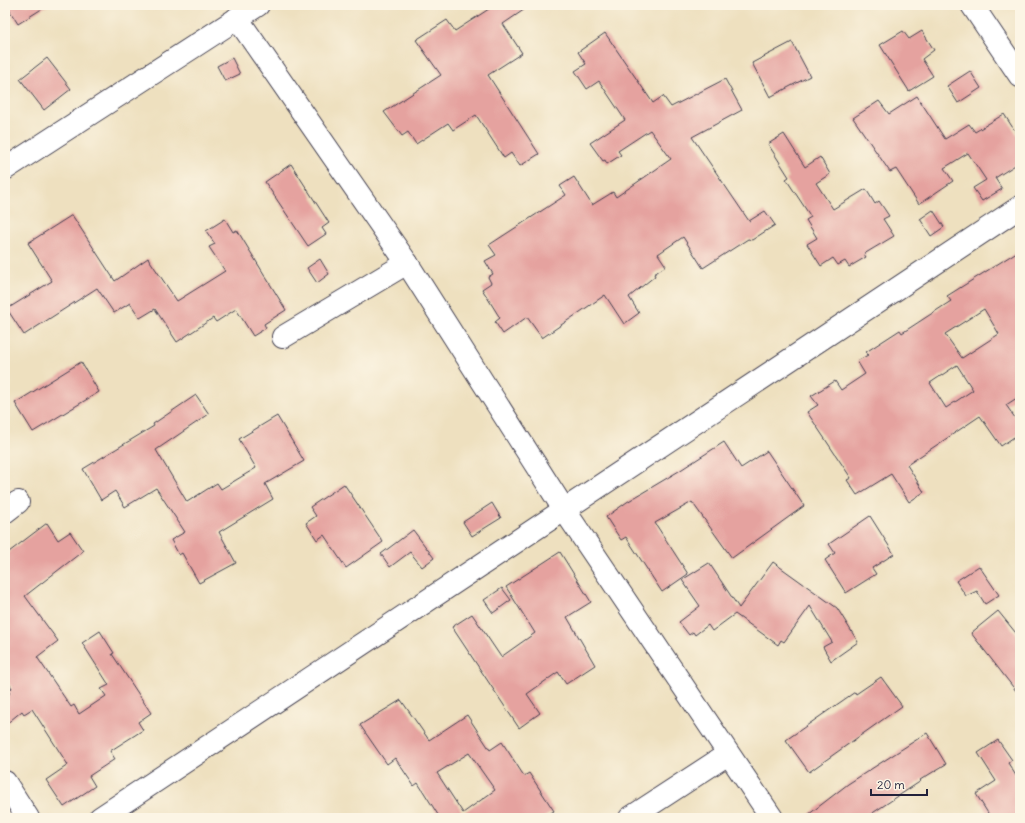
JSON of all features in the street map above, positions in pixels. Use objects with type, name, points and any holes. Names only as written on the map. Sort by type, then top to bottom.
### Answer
[{"type":"street","points":[[5,169],[258,5]]},
{"type":"street","points":[[972,5],[1020,76]]},
{"type":"street","points":[[237,18],[407,263],[565,511],[772,818]]},
{"type":"street","points":[[100,818],[565,511],[1020,207]]},
{"type":"street","points":[[283,338],[407,263]]},
{"type":"street","points":[[630,818],[728,754]]},
{"type":"street","points":[[5,782],[28,818]]},
{"type":"building","points":[[6,5],[48,5],[18,24]]},
{"type":"building","points":[[495,5],[531,5],[503,24],[522,53],[488,75],[539,154],[520,166],[511,153],[504,158],[476,115],[453,130],[448,123],[416,144],[408,132],[402,136],[384,112],[441,75],[416,40],[447,20],[455,31]]},
{"type":"building","points":[[903,31],[909,39],[922,31],[934,50],[922,59],[933,76],[909,91],[880,45]]},
{"type":"building","points":[[605,33],[653,103],[663,96],[671,107],[725,79],[742,110],[692,137],[749,221],[765,211],[775,225],[752,240],[748,239],[703,268],[683,237],[658,254],[666,266],[654,274],[655,276],[629,297],[639,313],[624,324],[605,295],[542,338],[527,317],[503,334],[495,322],[500,318],[482,289],[491,283],[488,277],[493,274],[485,261],[496,255],[489,245],[566,195],[560,186],[574,177],[592,205],[613,192],[616,197],[671,159],[650,130],[618,151],[621,155],[607,164],[605,160],[603,161],[590,143],[625,120],[599,81],[587,89],[575,71],[586,64],[578,52]]},
{"type":"building","points":[[792,42],[810,76],[770,97],[752,63]]},
{"type":"building","points":[[47,58],[71,89],[44,110],[20,79]]},
{"type":"building","points":[[232,58],[240,74],[225,81],[217,66]]},
{"type":"building","points":[[970,71],[981,88],[958,103],[947,86]]},
{"type":"building","points":[[917,96],[945,139],[969,124],[975,132],[1004,114],[1020,139],[1020,162],[995,178],[1002,189],[982,201],[973,188],[986,180],[968,153],[944,168],[953,181],[919,204],[896,169],[890,172],[853,118],[879,101],[889,114]]},
{"type":"building","points":[[784,134],[805,167],[820,157],[830,174],[816,183],[833,209],[866,189],[875,204],[879,201],[889,216],[883,219],[894,236],[864,254],[866,257],[849,267],[845,261],[838,265],[833,258],[821,266],[807,244],[817,238],[806,220],[811,217],[786,179],[789,177],[768,144]]},
{"type":"building","points":[[291,164],[329,223],[322,228],[326,234],[308,246],[265,182]]},
{"type":"building","points":[[933,210],[944,227],[931,236],[920,219]]},
{"type":"building","points":[[72,215],[115,281],[148,258],[177,301],[225,271],[209,247],[215,244],[206,231],[225,219],[233,232],[237,230],[286,310],[264,324],[266,328],[253,336],[236,309],[216,322],[213,318],[177,342],[155,309],[140,318],[130,303],[114,313],[97,288],[24,335],[7,309],[52,281],[28,243]]},
{"type":"building","points":[[1020,250],[1020,396],[1006,405],[1020,425],[1020,433],[1001,446],[980,416],[907,465],[924,492],[909,502],[891,474],[857,495],[847,480],[851,478],[807,412],[818,405],[811,396],[835,381],[841,390],[865,374],[857,361],[868,355],[866,352],[900,330],[902,333],[951,301],[947,296]],"holes":[[[984,309],[999,334],[962,358],[945,334]],[[957,365],[973,390],[946,408],[930,383]]]},
{"type":"building","points":[[320,259],[329,274],[317,283],[307,268]]},
{"type":"building","points":[[81,362],[99,392],[33,432],[15,403]]},
{"type":"building","points":[[196,395],[209,414],[156,450],[187,502],[217,483],[221,489],[256,468],[239,439],[277,416],[304,461],[265,484],[273,499],[219,532],[236,563],[199,583],[182,553],[179,555],[171,540],[185,532],[156,488],[125,507],[115,491],[101,500],[83,469],[154,426],[153,424]]},
{"type":"building","points":[[724,442],[741,468],[767,451],[804,506],[732,558],[692,502],[655,523],[688,574],[662,592],[626,537],[621,540],[606,517],[627,502]]},
{"type":"building","points":[[344,484],[383,542],[346,568],[324,535],[317,540],[306,523],[316,516],[310,507]]},
{"type":"building","points":[[492,503],[501,518],[472,536],[463,522]]},
{"type":"building","points":[[870,516],[894,554],[872,568],[876,574],[846,593],[825,560],[835,553],[829,544]]},
{"type":"building","points":[[47,523],[58,540],[70,532],[83,551],[25,596],[58,641],[37,657],[71,707],[74,705],[79,714],[106,696],[101,689],[109,685],[82,643],[100,631],[114,653],[112,654],[151,713],[138,722],[143,730],[110,751],[115,759],[89,776],[95,786],[64,807],[46,780],[68,765],[32,709],[24,714],[22,711],[5,725],[5,697],[10,693],[8,691],[12,688],[5,678],[5,555]]},
{"type":"building","points":[[413,530],[434,558],[422,567],[410,552],[390,567],[381,554]]},
{"type":"building","points":[[560,552],[591,602],[567,617],[595,665],[566,684],[558,672],[527,694],[540,713],[519,728],[452,627],[472,614],[501,657],[535,633],[506,587]]},
{"type":"building","points":[[773,562],[837,608],[858,642],[831,661],[823,647],[832,642],[810,606],[784,642],[781,640],[778,645],[735,614],[712,631],[708,625],[695,635],[693,632],[689,635],[679,622],[700,606],[682,580],[709,563],[739,608]]},
{"type":"building","points":[[979,566],[999,595],[985,604],[977,591],[966,596],[956,581]]},
{"type":"building","points":[[502,588],[511,600],[493,613],[484,600]]},
{"type":"building","points":[[998,611],[1020,638],[1020,696],[971,633]]},
{"type":"building","points":[[881,677],[902,706],[809,772],[786,740],[855,692],[856,694]]},
{"type":"building","points":[[401,700],[429,740],[467,715],[490,750],[502,742],[524,776],[529,773],[554,811],[543,818],[440,818],[418,783],[414,786],[395,758],[387,764],[360,725]],"holes":[[[469,753],[495,790],[463,813],[437,773]]]},
{"type":"building","points":[[927,733],[946,764],[865,818],[804,818],[848,784]]},
{"type":"building","points":[[998,740],[1012,760],[1008,763],[1020,782],[1020,818],[991,818],[976,794],[996,781],[978,753]]}]
